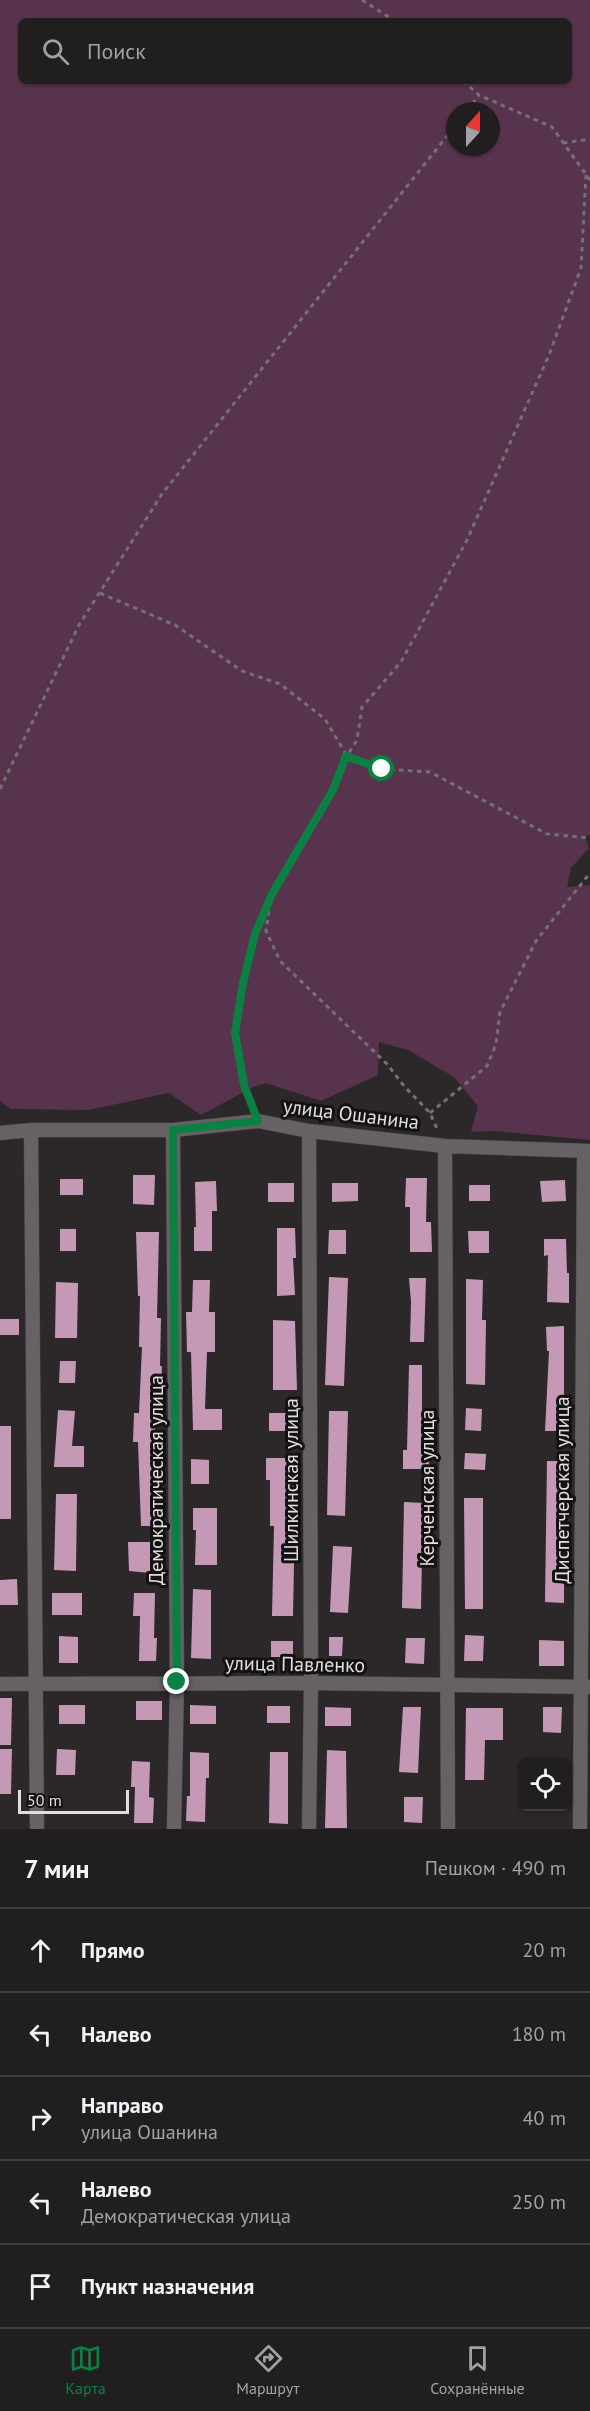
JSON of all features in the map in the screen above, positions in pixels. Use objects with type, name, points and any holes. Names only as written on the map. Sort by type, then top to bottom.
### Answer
[{"type":"street","name":"улица Ошанина","points":[[0,1133],[31,1130],[173,1130],[258,1121],[309,1131],[445,1146],[587,1151]]},
{"type":"street","points":[[31,1130],[37,1829]]},
{"type":"street","name":"Демократическая улица","points":[[173,1130],[177,1682],[174,1829]]},
{"type":"street","name":"Шилкинская улица","points":[[309,1131],[311,1683],[309,1829]]},
{"type":"street","name":"Керченская улица","points":[[445,1146],[448,1829]]},
{"type":"street","name":"Диспетчерская улица","points":[[580,1829],[585,1687],[587,1151]]},
{"type":"street","name":"улица Павленко","points":[[0,1684],[177,1682],[585,1687]]},
{"type":"path","points":[[362,0],[390,18]]},
{"type":"path","points":[[466,84],[479,95],[552,127],[590,180]]},
{"type":"path","points":[[473,102],[479,95]]},
{"type":"path","points":[[0,789],[79,625],[162,494],[446,137]]},
{"type":"path","points":[[563,142],[590,139]]},
{"type":"path","points":[[258,1121],[244,1085],[235,1033],[243,983],[253,944],[272,894],[333,790],[346,756],[357,740],[362,707],[401,662],[467,540],[549,355],[581,268],[586,175]]},
{"type":"path","points":[[100,593],[176,626],[242,670],[280,684],[325,719],[346,756],[382,769],[430,772],[548,834],[590,838]]},
{"type":"path","points":[[430,1113],[487,1066],[496,1044],[500,1012],[536,941],[590,873]]},
{"type":"path","points":[[272,894],[266,931],[280,961],[387,1064],[430,1113],[445,1146]]},
{"type":"shaded area","points":[[0,0],[590,0],[590,835],[585,837],[589,848],[571,868],[567,887],[590,885],[590,1140],[494,1131],[471,1132],[478,1106],[454,1077],[408,1050],[379,1042],[378,1075],[321,1101],[266,1083],[253,1087],[201,1115],[169,1093],[88,1110],[11,1109],[0,1101]]},
{"type":"building","points":[[133,1175],[155,1175],[154,1205],[133,1204]]},
{"type":"building","points":[[406,1178],[427,1178],[426,1222],[431,1222],[432,1252],[410,1252],[410,1207],[405,1207]]},
{"type":"building","points":[[60,1179],[83,1179],[83,1195],[60,1195]]},
{"type":"building","points":[[565,1180],[566,1201],[542,1202],[540,1181]]},
{"type":"building","points":[[216,1181],[217,1211],[212,1211],[212,1251],[194,1251],[195,1182]]},
{"type":"building","points":[[268,1183],[294,1183],[294,1202],[268,1202]]},
{"type":"building","points":[[332,1183],[358,1183],[358,1201],[332,1202]]},
{"type":"building","points":[[469,1185],[490,1185],[490,1201],[469,1201]]},
{"type":"building","points":[[277,1228],[295,1228],[296,1258],[293,1258],[295,1295],[277,1296]]},
{"type":"building","points":[[60,1229],[76,1229],[76,1251],[60,1251]]},
{"type":"building","points":[[329,1230],[346,1230],[346,1254],[328,1254]]},
{"type":"building","points":[[468,1231],[489,1231],[489,1253],[469,1253]]},
{"type":"building","points":[[136,1232],[159,1232],[157,1318],[161,1318],[160,1366],[162,1366],[161,1395],[156,1395],[154,1455],[157,1455],[157,1499],[159,1499],[160,1526],[141,1526],[138,1442],[133,1442],[134,1413],[139,1413],[142,1347],[139,1347],[140,1296],[138,1296]]},
{"type":"building","points":[[544,1239],[566,1239],[569,1303],[547,1302],[548,1255],[544,1256]]},
{"type":"building","points":[[329,1277],[348,1278],[344,1386],[325,1385]]},
{"type":"building","points":[[409,1278],[426,1278],[424,1342],[410,1342]]},
{"type":"building","points":[[466,1279],[483,1280],[482,1320],[486,1320],[485,1385],[466,1384]]},
{"type":"building","points":[[193,1280],[210,1280],[209,1312],[215,1312],[215,1352],[207,1352],[205,1409],[222,1409],[222,1430],[193,1430],[191,1352],[187,1352],[186,1312],[192,1312]]},
{"type":"building","points":[[56,1282],[78,1283],[77,1338],[55,1338]]},
{"type":"building","points":[[0,1319],[19,1319],[19,1335],[0,1335]]},
{"type":"building","points":[[273,1320],[295,1321],[297,1390],[273,1390]]},
{"type":"building","points":[[564,1326],[564,1431],[545,1431],[549,1351],[547,1351],[546,1327]]},
{"type":"building","points":[[60,1361],[76,1361],[75,1383],[59,1383]]},
{"type":"building","points":[[409,1365],[422,1365],[422,1410],[427,1411],[425,1450],[429,1450],[429,1469],[403,1469],[403,1450],[407,1450]]},
{"type":"building","points":[[466,1408],[482,1409],[481,1431],[465,1430]]},
{"type":"building","points":[[58,1410],[75,1411],[72,1446],[84,1446],[84,1467],[54,1467]]},
{"type":"building","points":[[329,1411],[348,1411],[345,1516],[327,1515]]},
{"type":"building","points":[[269,1413],[296,1413],[296,1431],[269,1431]]},
{"type":"building","points":[[0,1426],[11,1426],[11,1519],[0,1519]]},
{"type":"building","points":[[465,1453],[486,1454],[485,1470],[464,1469]]},
{"type":"building","points":[[266,1458],[296,1458],[293,1616],[272,1616],[274,1526],[270,1526],[270,1480],[266,1480]]},
{"type":"building","points":[[191,1459],[209,1460],[209,1484],[191,1484]]},
{"type":"building","points":[[547,1461],[563,1461],[562,1497],[565,1497],[562,1583],[564,1583],[564,1603],[545,1602]]},
{"type":"building","points":[[56,1494],[77,1494],[76,1571],[54,1570]]},
{"type":"building","points":[[464,1498],[483,1498],[483,1609],[465,1609]]},
{"type":"building","points":[[404,1502],[423,1503],[421,1609],[402,1608]]},
{"type":"building","points":[[193,1508],[217,1508],[217,1565],[195,1565],[196,1530],[193,1530]]},
{"type":"building","points":[[128,1542],[150,1542],[150,1573],[129,1571]]},
{"type":"building","points":[[333,1546],[352,1547],[348,1613],[330,1612]]},
{"type":"building","points":[[17,1579],[18,1605],[0,1605],[0,1580]]},
{"type":"building","points":[[193,1589],[211,1590],[211,1659],[191,1658]]},
{"type":"building","points":[[52,1593],[82,1593],[82,1615],[52,1615]]},
{"type":"building","points":[[134,1593],[155,1593],[156,1661],[139,1661],[140,1616],[133,1616]]},
{"type":"building","points":[[465,1635],[484,1636],[483,1661],[464,1661]]},
{"type":"building","points":[[59,1636],[78,1637],[78,1663],[59,1663]]},
{"type":"building","points":[[329,1637],[343,1637],[342,1656],[329,1656]]},
{"type":"building","points":[[406,1638],[425,1638],[424,1664],[405,1663]]},
{"type":"building","points":[[539,1640],[564,1641],[564,1666],[539,1666]]},
{"type":"building","points":[[271,1641],[293,1641],[293,1657],[271,1657]]},
{"type":"building","points":[[0,1698],[12,1698],[11,1745],[0,1745]]},
{"type":"building","points":[[136,1701],[162,1701],[162,1720],[136,1720]]},
{"type":"building","points":[[59,1705],[85,1705],[85,1724],[59,1724]]},
{"type":"building","points":[[190,1705],[216,1706],[216,1724],[190,1724]]},
{"type":"building","points":[[267,1706],[290,1706],[290,1723],[267,1723]]},
{"type":"building","points":[[325,1707],[351,1708],[351,1726],[325,1726]]},
{"type":"building","points":[[403,1707],[421,1707],[418,1773],[399,1772]]},
{"type":"building","points":[[543,1707],[562,1707],[561,1733],[543,1732]]},
{"type":"building","points":[[466,1708],[503,1708],[503,1740],[485,1740],[484,1780],[465,1780]]},
{"type":"building","points":[[0,1749],[12,1749],[11,1794],[0,1794]]},
{"type":"building","points":[[57,1749],[76,1750],[75,1775],[56,1775]]},
{"type":"building","points":[[327,1750],[346,1751],[347,1828],[325,1828]]},
{"type":"building","points":[[190,1752],[209,1753],[205,1822],[186,1821],[187,1796],[190,1796]]},
{"type":"building","points":[[270,1752],[288,1752],[288,1824],[269,1823]]},
{"type":"building","points":[[132,1761],[150,1762],[149,1797],[154,1798],[153,1823],[134,1823],[135,1787],[131,1787]]},
{"type":"building","points":[[404,1797],[423,1797],[422,1823],[404,1822]]},
{"type":"route","points":[[177,1682],[173,1130],[258,1121],[244,1085],[235,1033],[243,983],[255,934],[272,894],[333,790],[346,756],[382,769]]}]
